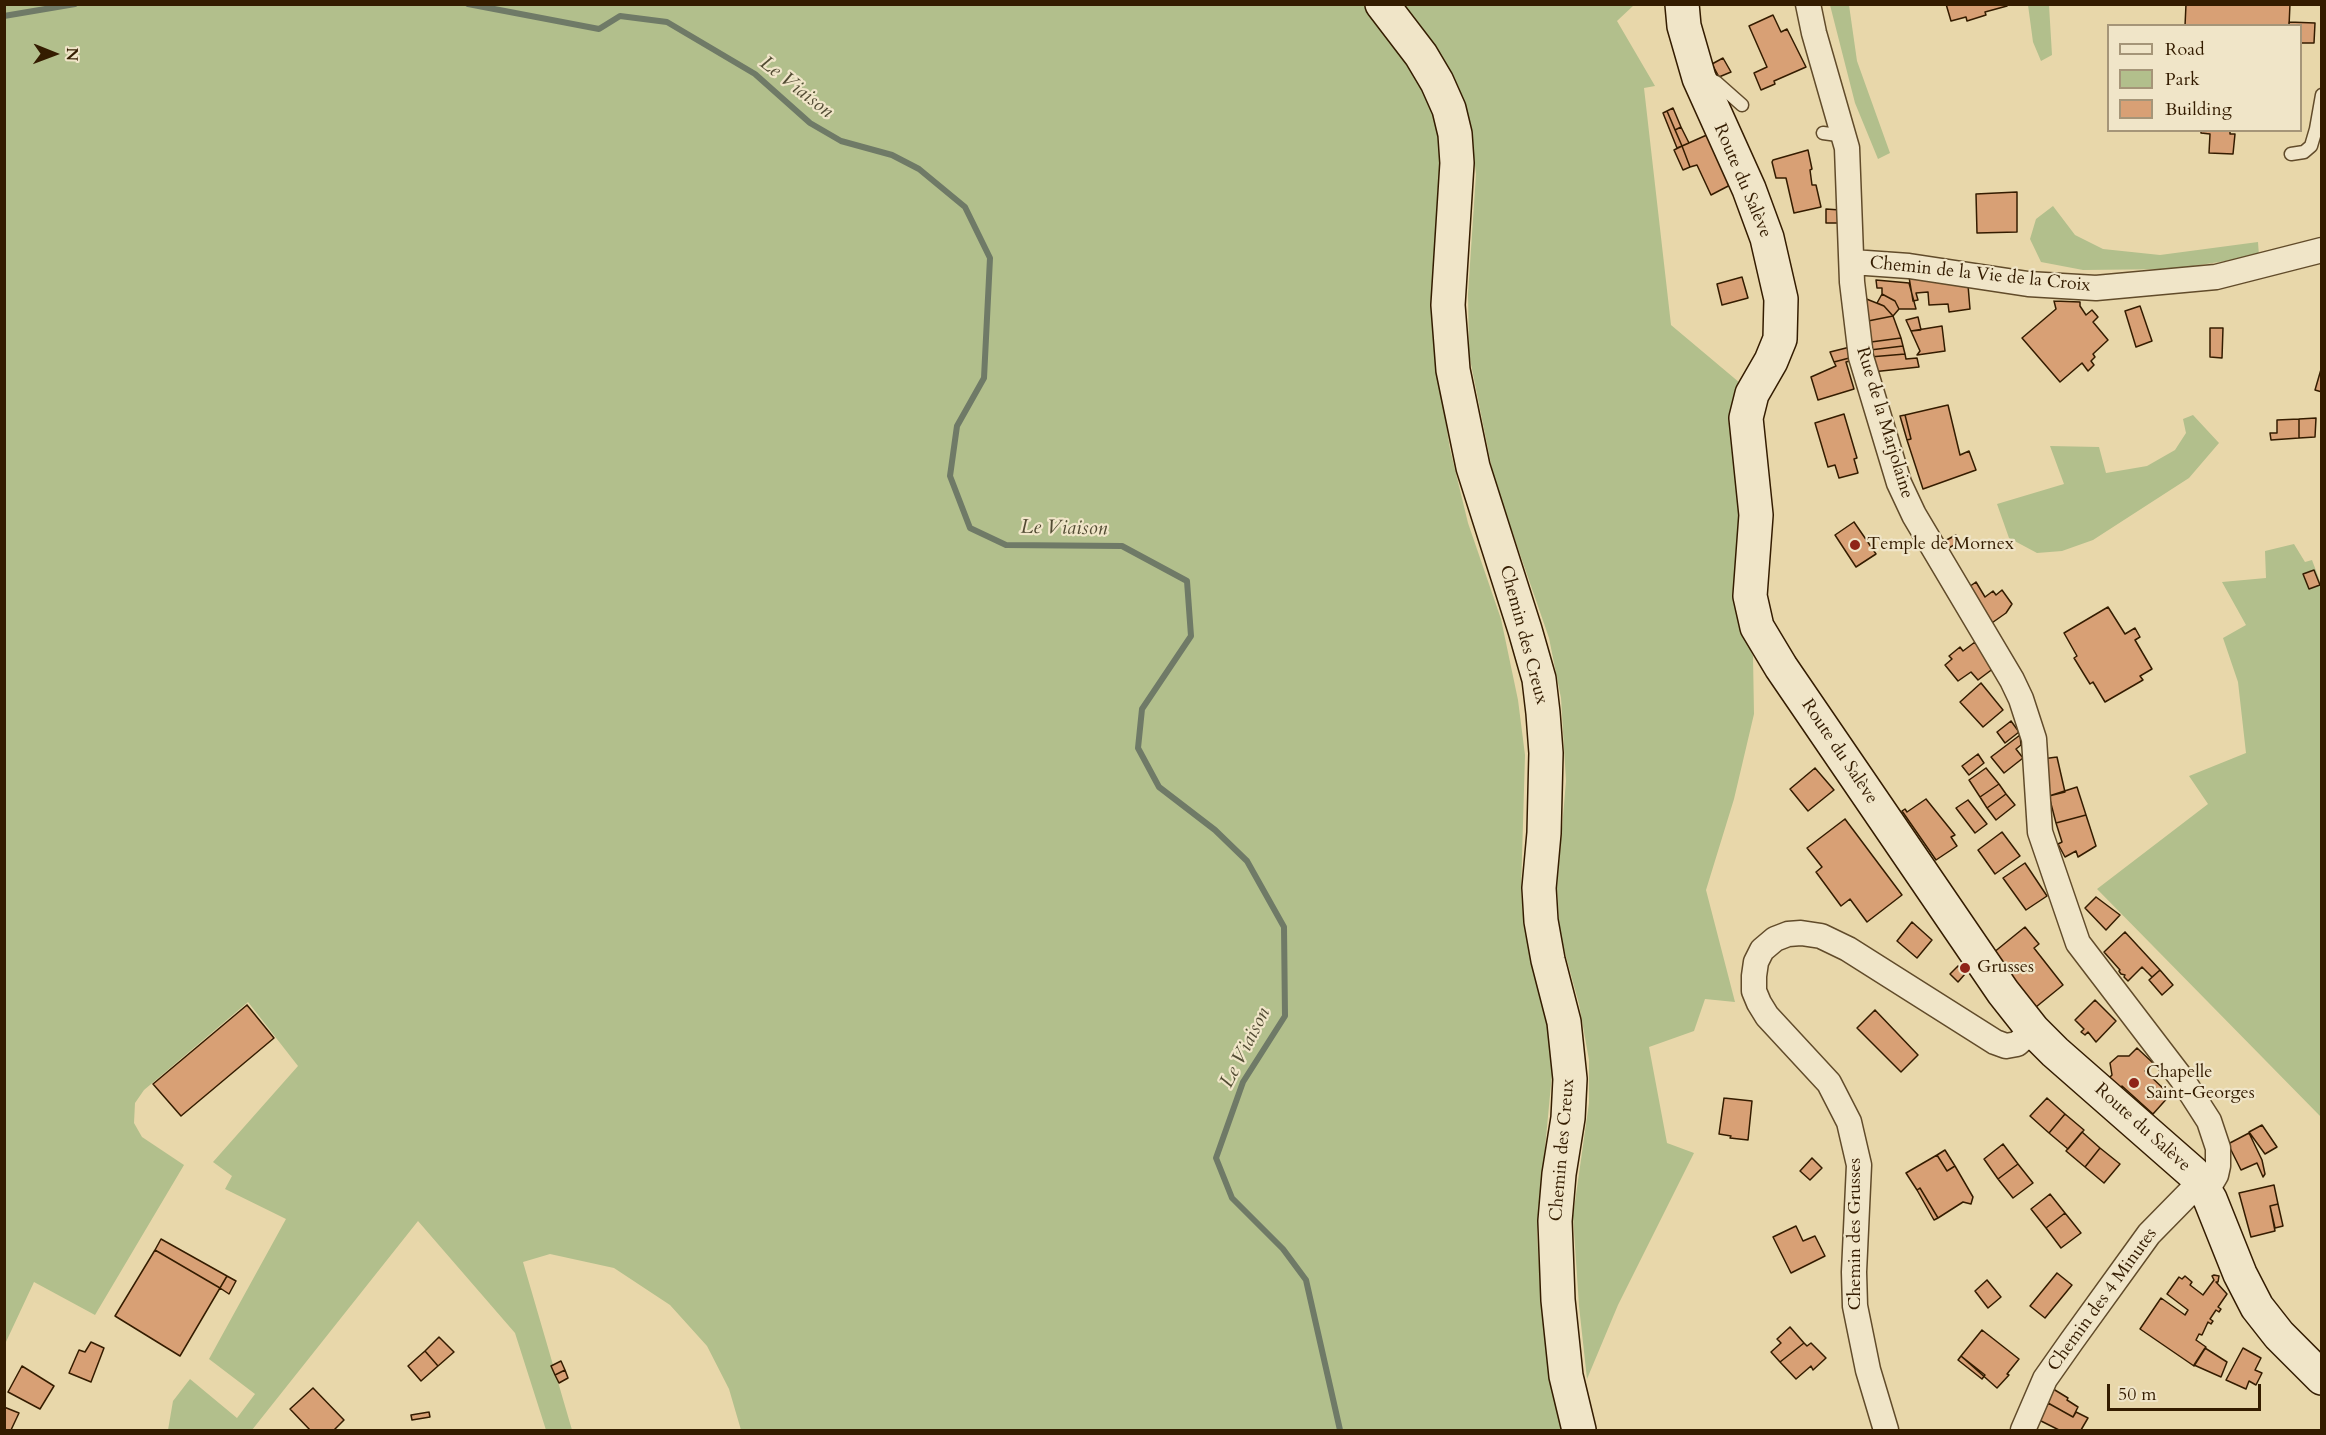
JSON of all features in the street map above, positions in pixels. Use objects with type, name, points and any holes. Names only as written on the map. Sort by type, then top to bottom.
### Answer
[{"type":"main road","name":"Chemin des Creux","points":[[1382,4],[1421,55],[1437,82],[1449,109],[1455,134],[1457,163],[1448,305],[1453,370],[1473,467],[1525,630],[1539,679],[1544,713],[1546,753],[1544,833],[1539,888],[1540,921],[1564,1022],[1570,1079],[1568,1118],[1559,1174],[1555,1221],[1558,1300],[1566,1376],[1579,1431]]},
{"type":"main road","name":"Route du Salève","points":[[1682,4],[1684,26],[1699,78],[1759,213],[1772,254],[1780,299],[1780,339],[1771,361],[1752,394],[1746,418],[1756,515],[1750,596],[1757,627],[1781,667],[1977,956],[2033,1030],[2055,1052],[2176,1156],[2203,1187],[2240,1274],[2257,1307],[2279,1335],[2322,1378]]},
{"type":"street","name":"Rue de la Marjolaine","points":[[1809,4],[1834,134],[1850,195],[1854,311],[1861,357],[1906,500],[2021,699],[2034,739],[2040,832],[2078,943],[2182,1080],[2209,1121],[2218,1148],[2218,1166],[2216,1175],[2203,1187]]},
{"type":"street","name":"Chemin de la Vie de la Croix","points":[[1852,262],[1909,266],[2028,284],[2096,288],[2216,277],[2322,250]]},
{"type":"street","name":"Chemin des Grusses","points":[[1886,1431],[1866,1361],[1855,1306],[1854,1272],[1859,1165],[1849,1122],[1829,1083],[1767,1016],[1759,1003],[1754,991],[1756,962],[1762,950],[1774,939],[1788,934],[1801,933],[1821,936],[1848,949],[1995,1042],[2006,1046],[2017,1044],[2033,1030]]},
{"type":"street","name":"Chemin des 4 Minutes","points":[[2023,1431],[2045,1379],[2149,1234],[2203,1187]]},
{"type":"lane","points":[[1699,78],[1713,80],[1742,105]]},
{"type":"lane","points":[[2292,154],[2304,152],[2311,146],[2322,95]]},
{"type":"green space","points":[[5,5],[1363,5],[1411,66],[1433,102],[1441,132],[1438,374],[1450,449],[1468,523],[1501,619],[1518,700],[1525,755],[1521,891],[1524,927],[1548,1028],[1552,1074],[1537,1233],[1542,1315],[1552,1386],[1563,1430],[741,1430],[729,1389],[707,1346],[670,1305],[614,1268],[550,1254],[523,1262],[572,1430],[546,1430],[515,1333],[418,1221],[252,1430],[168,1430],[173,1401],[190,1379],[237,1418],[255,1394],[209,1359],[286,1219],[225,1189],[232,1176],[213,1162],[298,1066],[248,1002],[144,1090],[135,1103],[134,1123],[142,1137],[184,1165],[95,1315],[34,1282],[5,1344]]},
{"type":"green space","points":[[1405,5],[1634,5],[1617,21],[1655,86],[1644,88],[1671,325],[1740,383],[1731,440],[1743,490],[1736,595],[1738,621],[1753,656],[1754,714],[1734,799],[1706,890],[1735,1002],[1705,999],[1694,1031],[1649,1047],[1667,1143],[1694,1153],[1618,1305],[1587,1379],[1573,1216],[1589,1103],[1589,1060],[1579,1004],[1560,935],[1557,888],[1566,781],[1561,698],[1549,638],[1494,479],[1469,354],[1468,294],[1476,174],[1470,124],[1459,88],[1442,57]]},
{"type":"green space","points":[[1830,5],[1849,5],[1857,61],[1890,153],[1878,159],[1855,103]]},
{"type":"green space","points":[[2028,5],[2049,5],[2052,55],[2041,61],[2033,42]]},
{"type":"green space","points":[[2053,206],[2075,235],[2103,249],[2160,255],[2258,242],[2259,256],[2173,269],[2083,270],[2041,262],[2030,239],[2036,219]]},
{"type":"green space","points":[[2193,415],[2219,443],[2189,478],[2093,540],[2062,551],[2037,553],[2009,538],[1997,504],[2064,484],[2050,446],[2099,447],[2106,473],[2147,466],[2175,450],[2186,433],[2183,419]]},
{"type":"green space","points":[[2294,544],[2305,562],[2312,560],[2321,584],[2321,1117],[2097,889],[2208,804],[2189,776],[2246,753],[2238,682],[2223,638],[2246,625],[2222,582],[2266,578],[2265,551]]},
{"type":"building","points":[[1946,4],[2007,4],[2007,6],[1985,12],[1986,15],[1967,21],[1966,17],[1951,21]]},
{"type":"building","points":[[2186,4],[2290,4],[2289,24],[2185,24]]},
{"type":"building","points":[[1773,15],[1781,32],[1787,29],[1806,67],[1774,81],[1775,84],[1761,90],[1754,73],[1767,67],[1749,26]]},
{"type":"building","points":[[2289,22],[2315,23],[2314,43],[2302,43],[2302,24],[2289,24]]},
{"type":"building","points":[[1723,58],[1731,72],[1719,77],[1712,64]]},
{"type":"building","points":[[1673,108],[1681,127],[1675,130],[1667,111]]},
{"type":"building","points":[[1667,111],[1682,146],[1677,148],[1663,113]]},
{"type":"building","points":[[1681,127],[1689,143],[1682,146],[1675,130]]},
{"type":"building","points":[[2230,132],[2230,134],[2235,134],[2233,154],[2209,153],[2210,134],[2201,133]]},
{"type":"building","points":[[1709,134],[1734,183],[1711,195],[1697,165],[1690,167],[1682,146]]},
{"type":"building","points":[[1682,146],[1690,167],[1683,170],[1674,150]]},
{"type":"building","points":[[1808,150],[1812,169],[1810,170],[1812,185],[1816,185],[1821,207],[1794,213],[1786,178],[1776,178],[1772,162]]},
{"type":"building","points":[[2017,192],[2017,232],[1977,233],[1976,194]]},
{"type":"building","points":[[1826,209],[1840,210],[1840,223],[1826,223]]},
{"type":"building","points":[[1742,277],[1748,298],[1722,305],[1717,284]]},
{"type":"building","points":[[1909,277],[1968,285],[1970,309],[1949,312],[1948,304],[1929,305],[1928,292],[1916,293],[1918,300],[1913,301]]},
{"type":"building","points":[[1876,280],[1909,283],[1916,309],[1899,309],[1895,301],[1882,294],[1882,288],[1877,288]]},
{"type":"building","points":[[1882,294],[1895,301],[1899,309],[1893,316],[1884,306],[1877,303]]},
{"type":"building","points":[[1864,298],[1884,306],[1893,316],[1868,321]]},
{"type":"building","points":[[2054,301],[2080,302],[2086,315],[2092,310],[2098,317],[2093,322],[2108,340],[2093,354],[2095,357],[2091,361],[2094,365],[2088,371],[2082,363],[2060,382],[2022,338],[2056,309]]},
{"type":"building","points":[[2140,306],[2152,341],[2136,347],[2125,311]]},
{"type":"building","points":[[1893,316],[1901,338],[1871,342],[1868,321]]},
{"type":"building","points":[[1918,317],[1921,330],[1911,331],[1906,320]]},
{"type":"building","points":[[1942,326],[1945,351],[1917,355],[1920,351],[1911,331]]},
{"type":"building","points":[[2210,328],[2223,328],[2222,358],[2210,357]]},
{"type":"building","points":[[1901,338],[1903,346],[1870,350],[1871,342]]},
{"type":"building","points":[[1903,346],[1905,354],[1870,357],[1870,350]]},
{"type":"building","points":[[1850,347],[1853,357],[1834,362],[1830,352]]},
{"type":"building","points":[[1905,354],[1906,359],[1917,358],[1919,367],[1872,372],[1870,357]]},
{"type":"building","points":[[1853,357],[1854,360],[1846,362],[1854,389],[1818,400],[1811,377],[1836,366],[1834,362]]},
{"type":"building","points":[[2322,366],[2322,392],[2315,390]]},
{"type":"building","points":[[1948,405],[1960,455],[1969,451],[1976,470],[1923,489],[1907,440],[1911,439],[1905,415]]},
{"type":"building","points":[[1844,414],[1857,458],[1854,459],[1858,473],[1839,478],[1835,465],[1828,467],[1815,423]]},
{"type":"building","points":[[1905,415],[1911,439],[1907,440],[1900,416]]},
{"type":"building","points":[[2316,418],[2315,437],[2299,438],[2299,419]]},
{"type":"building","points":[[2299,419],[2299,438],[2271,440],[2270,433],[2277,433],[2277,420]]},
{"type":"building","name":"Temple de Mornex","points":[[1854,522],[1876,554],[1856,567],[1835,535]]},
{"type":"building","points":[[1956,535],[1960,542],[1943,551],[1939,544]]},
{"type":"building","points":[[2314,570],[2320,585],[2309,589],[2303,574]]},
{"type":"building","points":[[1976,582],[1985,597],[1993,591],[1996,595],[2002,590],[2012,604],[2006,613],[1989,625],[1966,589]]},
{"type":"building","points":[[2108,607],[2125,634],[2135,628],[2140,637],[2135,640],[2152,669],[2140,676],[2143,680],[2105,702],[2093,682],[2090,684],[2074,658],[2077,656],[2064,633]]},
{"type":"building","points":[[1975,642],[1994,668],[1978,680],[1971,672],[1958,681],[1945,665],[1952,659],[1949,656],[1960,647],[1963,651]]},
{"type":"building","points":[[1981,683],[2003,710],[1983,727],[1960,702]]},
{"type":"building","points":[[2011,721],[2019,732],[2005,743],[1997,732]]},
{"type":"building","points":[[2020,735],[2021,745],[2016,749],[2023,758],[2004,773],[1991,757]]},
{"type":"building","points":[[1978,754],[1984,763],[1969,775],[1962,766]]},
{"type":"building","points":[[2057,757],[2065,792],[2049,796],[2042,759]]},
{"type":"building","points":[[1815,768],[1834,790],[1808,811],[1790,789]]},
{"type":"building","points":[[1986,768],[1999,784],[1980,797],[1969,780]]},
{"type":"building","points":[[1999,784],[2006,794],[1987,808],[1980,797]]},
{"type":"building","points":[[2077,787],[2086,815],[2056,823],[2049,796]]},
{"type":"building","points":[[2006,794],[2015,805],[1996,820],[1987,808]]},
{"type":"building","points":[[1926,799],[1955,835],[1951,837],[1957,846],[1936,860],[1902,811],[1905,809],[1907,812]]},
{"type":"building","points":[[1968,800],[1987,824],[1975,833],[1956,808]]},
{"type":"building","points":[[2086,815],[2096,846],[2078,857],[2076,851],[2065,857],[2058,844],[2062,842],[2056,823]]},
{"type":"building","points":[[1845,819],[1902,895],[1867,922],[1850,899],[1841,906],[1816,872],[1822,867],[1807,848]]},
{"type":"building","points":[[2002,832],[2020,856],[1995,874],[1978,850]]},
{"type":"building","points":[[2025,863],[2047,896],[2026,910],[2003,878]]},
{"type":"building","points":[[2096,897],[2120,915],[2106,930],[2085,908]]},
{"type":"building","points":[[1912,922],[1932,940],[1917,958],[1897,941]]},
{"type":"building","points":[[2025,927],[2039,944],[2034,948],[2063,985],[2036,1007],[1993,953]]},
{"type":"building","points":[[2125,932],[2160,970],[2152,977],[2142,967],[2128,981],[2104,952]]},
{"type":"building","points":[[1958,966],[1965,974],[1958,982],[1950,974]]},
{"type":"building","points":[[2160,970],[2173,985],[2162,995],[2149,980]]},
{"type":"building","points":[[2095,1000],[2116,1021],[2096,1042],[2088,1032],[2085,1035],[2081,1032],[2084,1029],[2075,1020]]},
{"type":"building","points":[[247,1005],[274,1038],[181,1116],[153,1084]]},
{"type":"building","points":[[1875,1010],[1918,1055],[1901,1072],[1857,1028]]},
{"type":"building","name":"Chapelle Saint-Georges","points":[[2137,1048],[2153,1063],[2145,1071],[2170,1095],[2153,1114],[2122,1086],[2118,1091],[2107,1080],[2112,1075],[2110,1063],[2118,1056],[2129,1056]]},
{"type":"building","points":[[1724,1098],[1752,1101],[1748,1140],[1719,1134]]},
{"type":"building","points":[[2047,1098],[2065,1114],[2049,1133],[2030,1116]]},
{"type":"building","points":[[2065,1114],[2084,1130],[2068,1149],[2049,1133]]},
{"type":"building","points":[[2262,1125],[2277,1147],[2265,1154],[2249,1132]]},
{"type":"building","points":[[2082,1132],[2100,1148],[2085,1167],[2066,1151]]},
{"type":"building","points":[[2249,1133],[2262,1160],[2265,1174],[2263,1177],[2257,1163],[2241,1170],[2228,1144]]},
{"type":"building","points":[[2003,1144],[2018,1164],[1998,1179],[1984,1159]]},
{"type":"building","points":[[2100,1148],[2120,1164],[2104,1183],[2085,1167]]},
{"type":"building","points":[[1945,1150],[1955,1166],[1947,1171],[1937,1155]]},
{"type":"building","points":[[1937,1155],[1947,1171],[1955,1166],[1973,1197],[1971,1204],[1963,1202],[1938,1218],[1920,1188],[1917,1190],[1906,1173]]},
{"type":"building","points":[[1812,1158],[1822,1168],[1810,1180],[1800,1171]]},
{"type":"building","points":[[2018,1164],[2033,1183],[2013,1198],[1998,1179]]},
{"type":"building","points":[[2274,1185],[2278,1204],[2270,1206],[2275,1231],[2251,1237],[2239,1193]]},
{"type":"building","points":[[1920,1188],[1938,1218],[1934,1220],[1917,1190]]},
{"type":"building","points":[[2050,1194],[2065,1213],[2046,1228],[2031,1209]]},
{"type":"building","points":[[2278,1204],[2283,1226],[2275,1228],[2270,1206]]},
{"type":"building","points":[[2065,1213],[2081,1233],[2061,1248],[2046,1228]]},
{"type":"building","points":[[1796,1226],[1803,1241],[1815,1236],[1825,1256],[1791,1273],[1773,1237]]},
{"type":"building","points":[[161,1239],[227,1276],[220,1288],[155,1250]]},
{"type":"building","points":[[155,1250],[220,1288],[180,1356],[115,1316]]},
{"type":"building","points":[[2057,1273],[2072,1285],[2045,1318],[2030,1306]]},
{"type":"building","points":[[227,1276],[236,1281],[229,1294],[220,1288]]},
{"type":"building","points":[[2185,1276],[2192,1282],[2190,1285],[2203,1295],[2214,1280],[2212,1276],[2219,1276],[2216,1282],[2227,1294],[2218,1307],[2221,1309],[2219,1312],[2216,1310],[2210,1319],[2213,1321],[2211,1324],[2208,1322],[2202,1335],[2199,1334],[2196,1340],[2206,1347],[2194,1366],[2140,1329],[2161,1298],[2185,1315],[2188,1310],[2167,1294],[2179,1277],[2182,1279]]},
{"type":"building","points":[[1987,1280],[2001,1297],[1988,1308],[1975,1291]]},
{"type":"building","points":[[1790,1327],[1804,1343],[1780,1362],[1771,1352],[1781,1343],[1777,1339]]},
{"type":"building","points":[[1982,1330],[2019,1359],[1997,1388],[1961,1356]]},
{"type":"building","points":[[439,1337],[454,1352],[438,1366],[425,1351]]},
{"type":"building","points":[[91,1342],[104,1348],[91,1382],[69,1373],[79,1350],[85,1352]]},
{"type":"building","points":[[1804,1343],[1807,1346],[1811,1343],[1826,1358],[1813,1370],[1811,1366],[1796,1379],[1780,1362]]},
{"type":"building","points":[[2205,1348],[2227,1362],[2221,1377],[2194,1365]]},
{"type":"building","points":[[2243,1348],[2261,1358],[2255,1370],[2262,1373],[2256,1385],[2249,1381],[2246,1389],[2226,1380]]},
{"type":"building","points":[[425,1351],[438,1366],[421,1381],[408,1366]]},
{"type":"building","points":[[1961,1356],[1985,1375],[1982,1379],[1958,1360]]},
{"type":"building","points":[[561,1361],[565,1370],[555,1375],[551,1366]]},
{"type":"building","points":[[22,1366],[54,1386],[40,1409],[8,1392]]},
{"type":"building","points":[[565,1370],[568,1378],[559,1383],[555,1375]]},
{"type":"building","points":[[2050,1387],[2078,1407],[2073,1417],[2048,1403],[2050,1398],[2046,1396]]},
{"type":"building","points":[[313,1388],[344,1420],[334,1430],[310,1430],[290,1409]]},
{"type":"building","points":[[2048,1403],[2073,1417],[2076,1412],[2088,1418],[2081,1430],[2059,1430],[2039,1420]]},
{"type":"building","points":[[4,1407],[19,1413],[11,1430],[4,1430]]},
{"type":"building","points":[[429,1412],[430,1417],[412,1420],[411,1415]]},
{"type":"waterway","name":"Le Viaison","points":[[4,16],[75,4]]},
{"type":"waterway","name":"Le Viaison","points":[[468,4],[599,29],[620,16],[667,22],[755,74],[810,123],[841,141],[892,155],[919,169],[965,207],[990,258],[984,378],[957,426],[950,476],[970,528],[1006,545],[1122,546],[1187,581],[1191,636],[1142,709],[1138,748],[1159,787],[1215,830],[1247,861],[1284,927],[1285,1016],[1243,1082],[1216,1158],[1232,1198],[1283,1249],[1306,1280],[1340,1430]]},
{"type":"place","name":"Temple de Mornex","points":[[1855,545]]},
{"type":"place","name":"Grusses","points":[[1965,968]]},
{"type":"place","name":"Chapelle Saint-Georges","points":[[2134,1083]]}]
